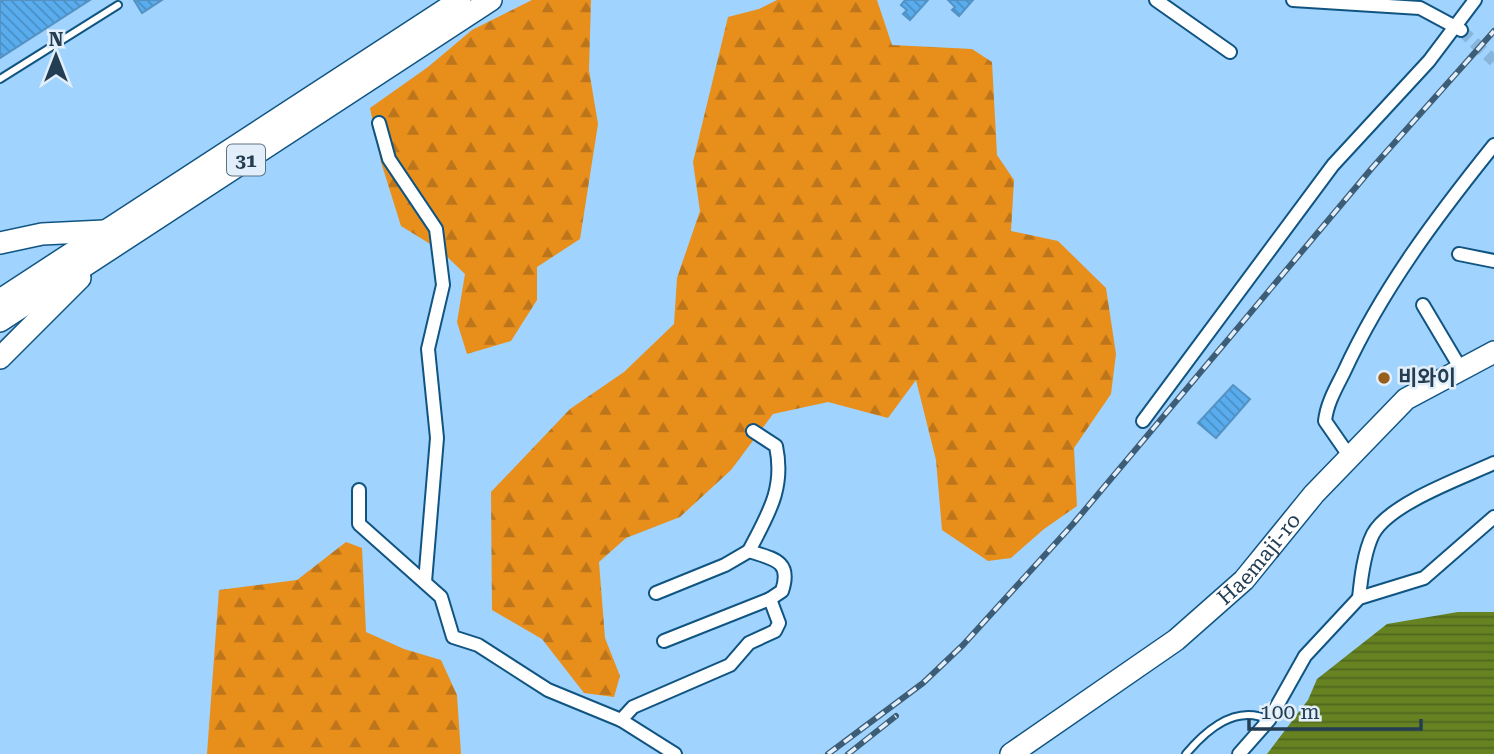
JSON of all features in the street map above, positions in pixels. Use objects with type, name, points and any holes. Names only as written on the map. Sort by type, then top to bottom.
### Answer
[{"type":"main road","name":"31","points":[[0,300],[460,0]]},
{"type":"main road","name":"31","points":[[0,321],[491,0]]},
{"type":"main road","points":[[0,243],[42,234],[106,231]]},
{"type":"main road","points":[[0,358],[103,253]]},
{"type":"main road","name":"Haemaji-ro","points":[[1011,754],[1177,640],[1244,580],[1314,494],[1406,399],[1494,352]]},
{"type":"street","points":[[1156,0],[1230,52]]},
{"type":"street","points":[[1293,0],[1420,9],[1458,28]]},
{"type":"street","points":[[1143,421],[1333,165],[1458,28],[1475,0]]},
{"type":"street","points":[[379,123],[388,159],[436,229],[443,285],[428,349],[438,438],[425,582]]},
{"type":"street","points":[[1350,457],[1325,421],[1326,407],[1371,318],[1439,214],[1494,145]]},
{"type":"street","points":[[1459,254],[1494,261]]},
{"type":"street","points":[[1423,305],[1461,369]]},
{"type":"street","points":[[656,593],[725,565],[749,551],[774,505],[779,463],[776,446],[753,431]]},
{"type":"street","points":[[1359,597],[1362,573],[1374,533],[1399,509],[1494,463]]},
{"type":"street","points":[[359,490],[359,524],[441,597],[453,638],[478,645],[548,690],[621,720],[675,754]]},
{"type":"street","points":[[1239,754],[1269,720],[1305,656],[1359,597],[1424,578],[1494,517]]},
{"type":"street","points":[[664,641],[782,592],[785,568],[780,562],[749,551]]},
{"type":"street","points":[[621,720],[633,707],[730,665],[749,643],[775,631],[779,623],[770,599]]},
{"type":"lane","points":[[0,79],[118,5]]},
{"type":"lane","points":[[1186,754],[1227,717],[1258,715],[1269,720]]},
{"type":"green space","points":[[532,0],[591,0],[589,70],[598,124],[580,239],[537,267],[537,300],[511,341],[467,354],[457,322],[465,274],[440,250],[401,226],[381,162],[370,108],[428,67],[472,30]]},
{"type":"green space","points":[[777,0],[877,0],[892,45],[972,49],[992,62],[997,155],[1014,180],[1011,231],[1058,241],[1106,288],[1116,354],[1111,394],[1074,448],[1077,506],[1044,529],[1011,558],[988,561],[942,530],[936,460],[916,380],[888,418],[828,402],[773,414],[731,470],[680,517],[626,538],[599,562],[605,638],[620,676],[614,697],[584,693],[542,639],[492,610],[491,492],[570,409],[624,372],[674,324],[677,278],[700,211],[693,162],[728,17],[759,9]]},
{"type":"green space","points":[[346,542],[362,548],[366,632],[404,649],[441,660],[457,695],[461,754],[207,754],[219,590],[297,580]]},
{"type":"shaded area","points":[[1458,612],[1494,612],[1494,754],[1267,754],[1308,700],[1317,679],[1387,624]]},
{"type":"building","points":[[0,0],[90,0],[0,58]]},
{"type":"building","points":[[134,0],[162,0],[142,13]]},
{"type":"building","points":[[905,0],[928,0],[910,20],[903,14],[907,10],[901,5]]},
{"type":"building","points":[[948,0],[973,0],[959,16],[952,10],[955,7]]},
{"type":"building","points":[[1233,385],[1250,399],[1216,438],[1198,423]]},
{"type":"tunnel","points":[[1461,30],[1494,61]]},
{"type":"railway","points":[[828,754],[923,683],[963,645],[1073,524],[1372,168],[1494,31]]},
{"type":"railway","points":[[848,754],[896,716]]},
{"type":"place","name":"비와이","points":[[1384,378]]}]
